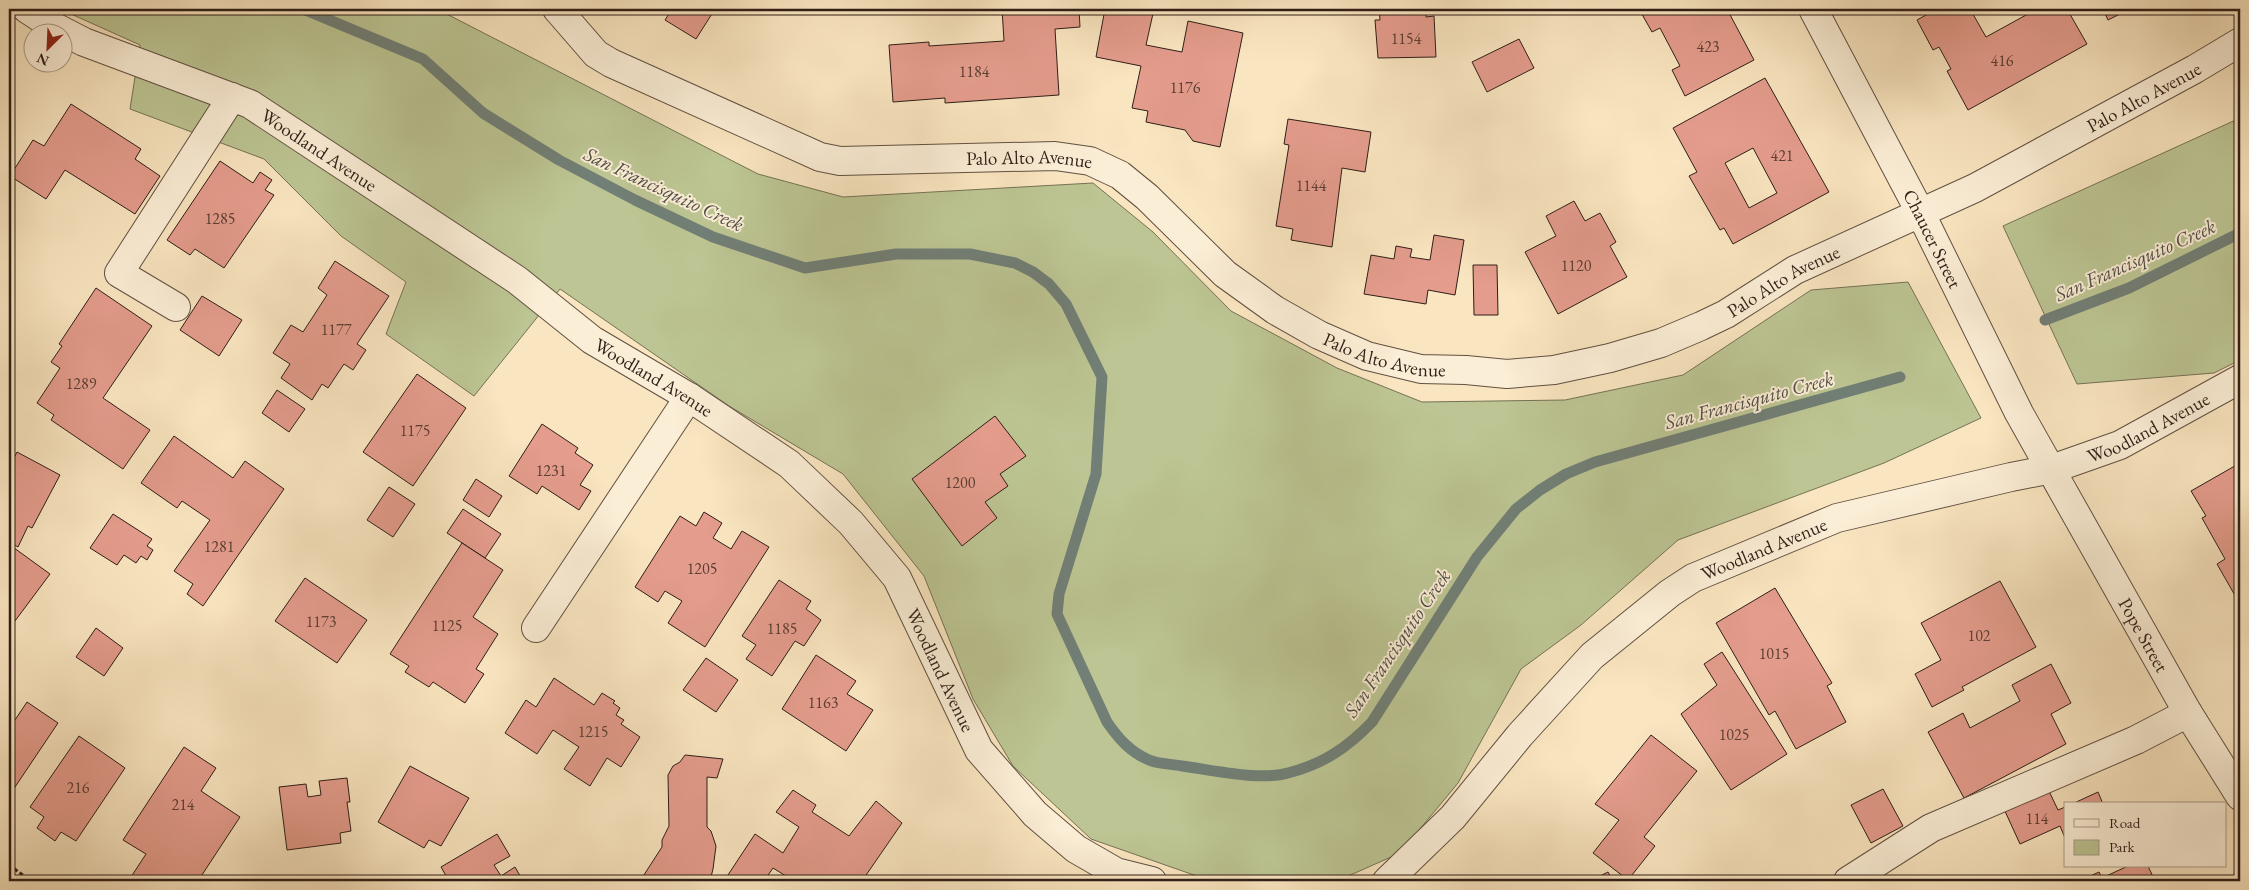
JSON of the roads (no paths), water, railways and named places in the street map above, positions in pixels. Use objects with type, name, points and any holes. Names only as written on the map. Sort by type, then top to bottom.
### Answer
[{"type":"street","name":"Woodland Avenue","points":[[27,9],[53,26],[84,42],[250,104],[517,280],[592,340],[688,396],[789,464],[851,523],[897,578],[978,750],[1035,814],[1076,849],[1112,876],[1152,881]]},
{"type":"street","name":"Palo Alto Avenue","points":[[557,9],[596,54],[611,64],[820,157],[840,161],[1055,156],[1090,161],[1120,175],[1147,197],[1225,274],[1275,310],[1319,335],[1367,356],[1421,369],[1466,370],[1507,374],[1554,370],[1610,358],[1661,343],[1726,314],[1795,270],[1975,188],[2195,69],[2240,42]]},
{"type":"street","name":"Chaucer Street","points":[[1813,9],[1920,212],[2019,413],[2052,469]]},
{"type":"street","points":[[176,307],[120,272],[232,97]]},
{"type":"street","name":"Woodland Avenue","points":[[1387,881],[1453,817],[1520,735],[1592,656],[1670,593],[1692,578],[1837,518],[2052,469],[2120,445],[2240,379]]},
{"type":"street","points":[[536,628],[688,396]]},
{"type":"street","name":"Pope Street","points":[[2052,469],[2188,713],[2240,796]]},
{"type":"street","points":[[1848,881],[1931,828],[2136,740],[2188,713]]},
{"type":"waterway","name":"San Francisquito Creek","points":[[303,9],[423,59],[483,113],[559,160],[635,200],[713,237],[805,268],[896,254],[970,254],[1015,263],[1033,272],[1049,284],[1066,304],[1102,377],[1096,474],[1059,594],[1057,614],[1107,722],[1130,749],[1142,757],[1157,762],[1236,774],[1264,776],[1288,773],[1323,760],[1344,747],[1372,722],[1477,557],[1516,509],[1540,490],[1566,474],[1595,462],[1900,377]]},
{"type":"waterway","name":"San Francisquito Creek","points":[[2045,320],[2129,288],[2240,233]]}]
